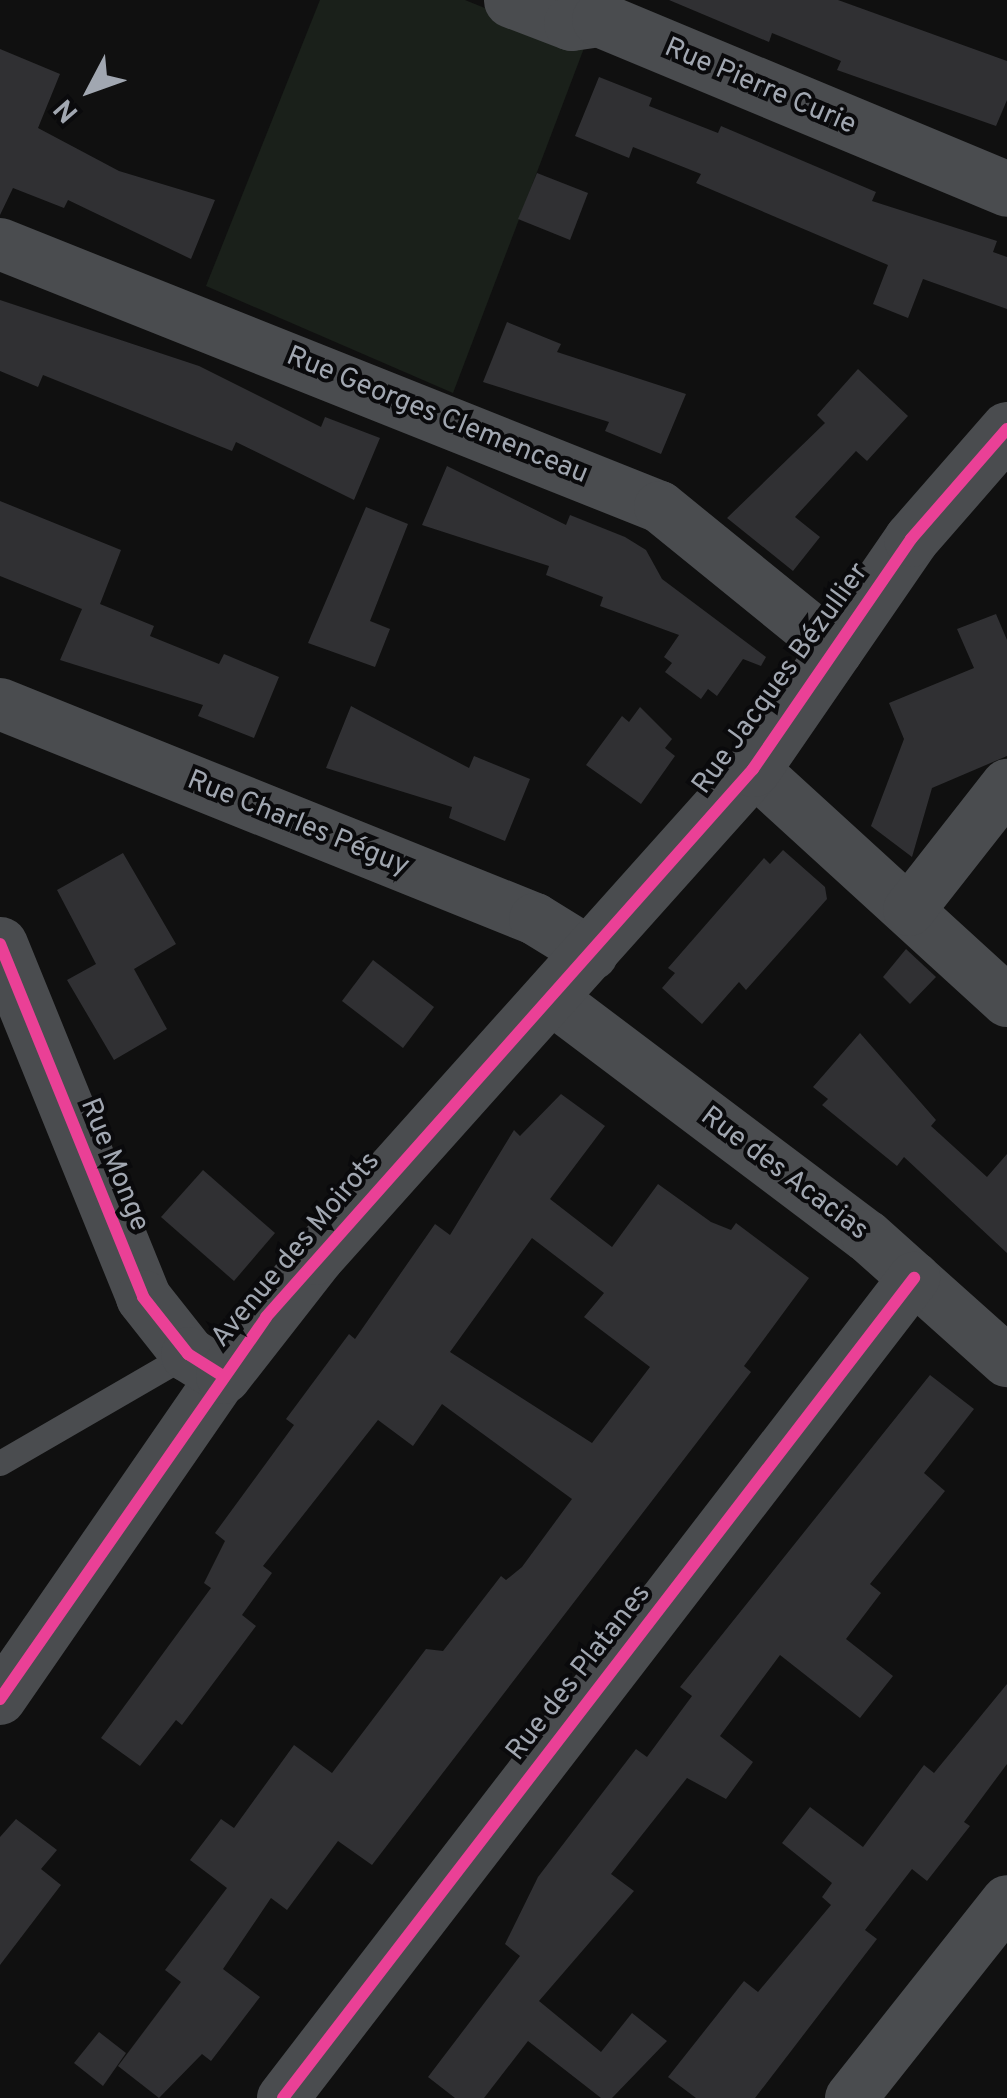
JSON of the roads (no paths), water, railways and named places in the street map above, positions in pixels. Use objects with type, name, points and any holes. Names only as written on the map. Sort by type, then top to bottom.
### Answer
[{"type":"street","name":"Rue Pierre Curie","points":[[511,0],[570,23],[599,19],[1007,189]]},
{"type":"street","name":"Rue Georges Clemenceau","points":[[0,244],[660,507],[838,651]]},
{"type":"street","name":"Rue Jacques Bézullier","points":[[552,998],[754,770],[911,538],[1007,429]]},
{"type":"street","name":"Rue Charles Péguy","points":[[0,704],[536,919],[592,954]]},
{"type":"street","name":"Rue Jacques Bézullier","points":[[754,770],[1007,1001]]},
{"type":"street","points":[[908,910],[1007,785]]},
{"type":"street","name":"Rue Monge","points":[[0,944],[142,1297],[206,1365]]},
{"type":"street","name":"Avenue des Moirots","points":[[0,1699],[206,1365],[316,1257],[552,998]]},
{"type":"street","name":"Rue des Acacias","points":[[552,998],[914,1278],[1007,1360]]},
{"type":"street","name":"Rue des Platanes","points":[[283,2098],[914,1278]]},
{"type":"street","points":[[851,2098],[1007,1902]]},
{"type":"lane","points":[[0,1463],[206,1365]]}]
